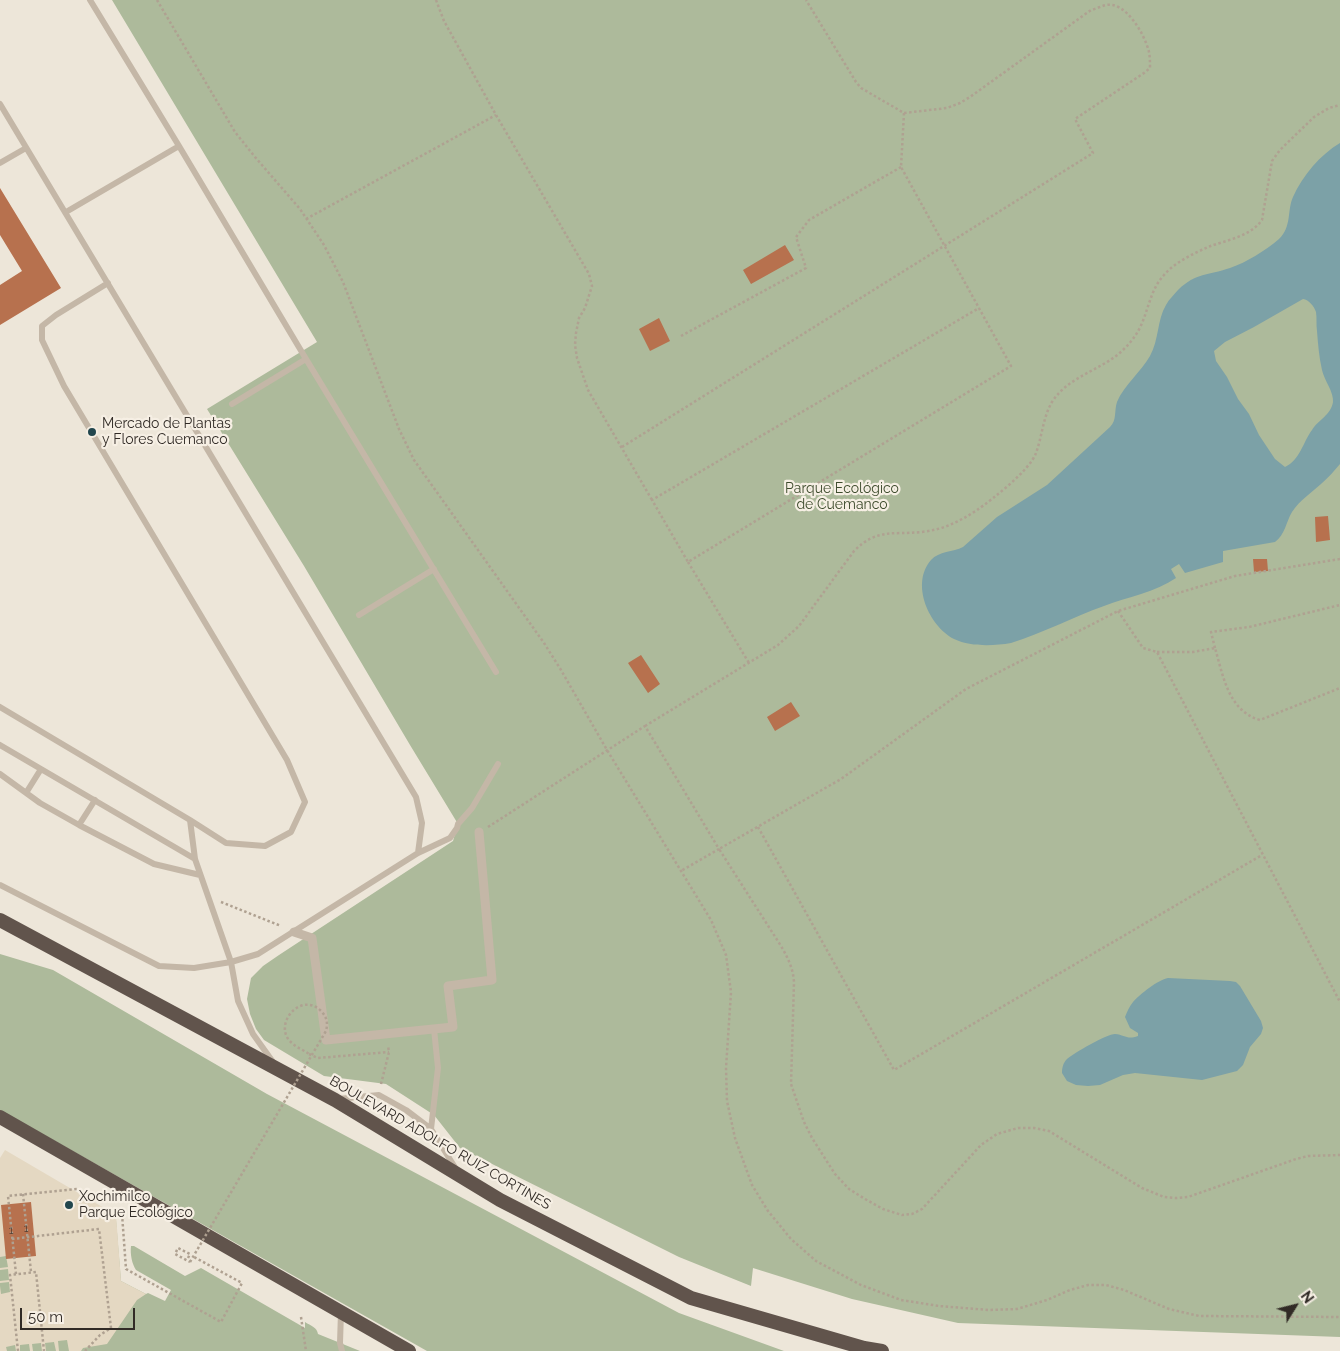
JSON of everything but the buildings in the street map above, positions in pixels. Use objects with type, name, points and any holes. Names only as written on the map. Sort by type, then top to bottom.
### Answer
[{"type":"highway","name":"BOULEVARD ADOLFO RUIZ CORTINES","points":[[0,920],[335,1100],[500,1200],[691,1298],[864,1348],[882,1351]]},
{"type":"highway","points":[[0,1116],[409,1351]]},
{"type":"street","points":[[294,932],[312,938],[326,1040],[453,1027],[448,986],[492,980],[479,832]]},
{"type":"lane","points":[[90,0],[496,672]]},
{"type":"lane","points":[[0,104],[416,797],[422,823],[418,853]]},
{"type":"lane","points":[[66,212],[179,146]]},
{"type":"lane","points":[[0,163],[26,148]]},
{"type":"lane","points":[[0,706],[226,843],[265,846],[291,832],[305,802],[287,760],[64,386],[42,340],[42,326],[56,314],[108,283]]},
{"type":"lane","points":[[232,404],[306,359]]},
{"type":"lane","points":[[359,616],[434,570]]},
{"type":"lane","points":[[0,745],[195,859]]},
{"type":"lane","points":[[0,885],[159,966],[194,968],[231,962],[258,954],[418,853],[450,838],[458,824],[472,808],[498,764]]},
{"type":"lane","points":[[26,793],[41,769]]},
{"type":"lane","points":[[0,774],[40,803],[154,864],[200,875]]},
{"type":"lane","points":[[79,825],[94,800]]},
{"type":"lane","points":[[190,820],[195,859],[231,962],[238,1001],[253,1034],[278,1069]]},
{"type":"lane","points":[[431,1129],[438,1068],[434,1029]]},
{"type":"lane","points":[[335,1100],[378,1095],[406,1110],[431,1129],[459,1174]]},
{"type":"lane","points":[[341,1312],[340,1343],[342,1351]]},
{"type":"path","points":[[157,0],[235,132],[300,210],[324,246],[343,282],[399,430],[414,460],[544,643],[711,920],[726,955],[731,992],[726,1068],[727,1101],[735,1138],[752,1185],[768,1211],[791,1239],[816,1261],[861,1285],[901,1300],[938,1306],[989,1310],[1017,1309],[1088,1285],[1106,1285],[1124,1290],[1169,1309],[1199,1316],[1340,1317]]},
{"type":"path","points":[[436,0],[444,21],[496,115],[589,274],[592,286],[579,318],[575,344],[577,358],[588,390],[749,663]]},
{"type":"path","points":[[622,448],[1093,153],[1075,119],[1150,68],[1149,51],[1138,26],[1128,14],[1116,6],[1107,4],[1091,10],[960,103],[947,108],[904,113],[861,88],[806,0]]},
{"type":"path","points":[[479,832],[645,726],[778,645],[799,626],[842,566],[859,546],[881,534],[935,530],[955,524],[990,500],[1027,467],[1035,456],[1051,404],[1058,394],[1078,378],[1123,350],[1133,339],[1142,324],[1155,288],[1166,273],[1176,264],[1207,248],[1249,232],[1257,227],[1262,220],[1272,161],[1280,150],[1314,117],[1340,104]]},
{"type":"path","points":[[688,562],[1011,366],[901,167],[904,113]]},
{"type":"path","points":[[306,219],[496,115]]},
{"type":"path","points":[[681,336],[806,268],[796,237],[809,220],[901,167]]},
{"type":"path","points":[[652,500],[979,308]]},
{"type":"path","points":[[681,871],[841,779],[966,689],[1118,611],[1235,576],[1340,559]]},
{"type":"path","points":[[1340,605],[1249,627],[1211,632],[1229,694],[1237,705],[1253,718],[1260,720],[1340,688]]},
{"type":"path","points":[[1118,611],[1143,648],[1157,652],[1193,652],[1215,648]]},
{"type":"path","points":[[1157,652],[1340,1002]]},
{"type":"path","points":[[645,726],[719,849],[782,946],[793,972],[791,1084],[804,1122],[820,1151],[835,1174],[849,1189],[865,1199],[884,1209],[902,1215],[912,1214],[922,1209],[981,1145],[997,1134],[1018,1128],[1034,1128],[1049,1131],[1142,1188],[1164,1197],[1188,1197],[1308,1156],[1340,1155]]},
{"type":"path","points":[[758,827],[894,1070],[1262,855]]},
{"type":"path","points":[[207,897],[294,932]]},
{"type":"path","points":[[189,1256],[178,1248],[175,1254],[190,1262],[194,1256],[326,1031],[328,1024],[325,1015],[318,1008],[310,1004],[300,1006],[290,1013],[285,1024],[286,1034],[291,1042],[309,1054],[318,1058],[389,1052]]},
{"type":"path","points":[[378,1095],[389,1052],[387,1034]]},
{"type":"path","points":[[16,1274],[8,1196],[78,1189]]},
{"type":"path","points":[[23,1194],[31,1273]]},
{"type":"path","points":[[122,1214],[126,1269],[221,1322],[242,1284],[194,1256]]},
{"type":"path","points":[[12,1239],[99,1229],[111,1328],[85,1351]]},
{"type":"path","points":[[18,1351],[10,1275],[36,1272],[44,1351]]},
{"type":"path","points":[[301,1317],[306,1351]]},
{"type":"green space","name":"Parque Ecológico de Cuemanco","points":[[112,0],[1340,0],[1340,1337],[958,1323],[852,1299],[753,1268],[751,1286],[679,1257],[460,1148],[434,1115],[386,1084],[324,1076],[264,1040],[256,1029],[250,1014],[247,999],[251,978],[263,966],[279,955],[453,841],[458,824],[304,566],[207,409],[317,342]]},
{"type":"green space","points":[[0,954],[53,970],[267,1094],[679,1313],[784,1351],[427,1351],[0,1110]]},
{"type":"green space","points":[[116,1220],[121,1281],[165,1301],[171,1290],[136,1270],[132,1262],[131,1252],[131,1246],[134,1246],[185,1276],[201,1268],[305,1328],[305,1322],[315,1328],[318,1334],[360,1351],[0,1351],[0,1232]]},
{"type":"shaded area","points":[[5,1150],[116,1215],[121,1281],[146,1294],[137,1300],[107,1344],[83,1348],[81,1351],[69,1351],[67,1340],[58,1341],[59,1351],[56,1351],[54,1342],[45,1343],[46,1351],[42,1351],[41,1343],[32,1344],[33,1351],[30,1351],[29,1344],[20,1345],[20,1351],[16,1351],[15,1345],[6,1347],[7,1351],[0,1351],[0,1286],[1,1294],[10,1292],[9,1282],[0,1283],[0,1281],[9,1280],[8,1269],[0,1270],[0,1268],[8,1267],[6,1256],[0,1257],[0,1158]]},
{"type":"water","points":[[1340,143],[1340,464],[1295,508],[1281,536],[1275,542],[1223,551],[1223,562],[1185,573],[1179,564],[1171,569],[1176,578],[1160,587],[1092,610],[1035,635],[1011,643],[975,645],[961,642],[945,633],[930,615],[922,592],[925,570],[931,560],[938,555],[963,547],[997,517],[1047,485],[1110,427],[1114,421],[1116,405],[1120,396],[1153,350],[1163,311],[1170,299],[1191,280],[1243,263],[1279,239],[1288,224],[1293,197],[1307,173],[1326,153]],"holes":[[[1303,299],[1311,304],[1316,312],[1321,365],[1332,394],[1333,402],[1330,410],[1312,430],[1298,455],[1285,467],[1275,459],[1259,435],[1249,414],[1216,361],[1214,351],[1225,342]]]},
{"type":"water","points":[[1168,978],[1230,981],[1236,982],[1240,986],[1261,1021],[1263,1028],[1261,1034],[1250,1047],[1243,1065],[1237,1071],[1202,1080],[1135,1073],[1123,1075],[1100,1085],[1076,1085],[1067,1081],[1062,1073],[1063,1066],[1067,1059],[1076,1053],[1111,1035],[1115,1034],[1131,1038],[1138,1036],[1138,1033],[1130,1028],[1125,1017],[1128,1010],[1133,1002],[1145,991],[1159,981]]},
{"type":"place","name":"Mercado de Plantas y Flores Cuemanco","points":[[92,432]]},
{"type":"place","name":"Xochimilco Parque Ecológico","points":[[69,1205]]}]
